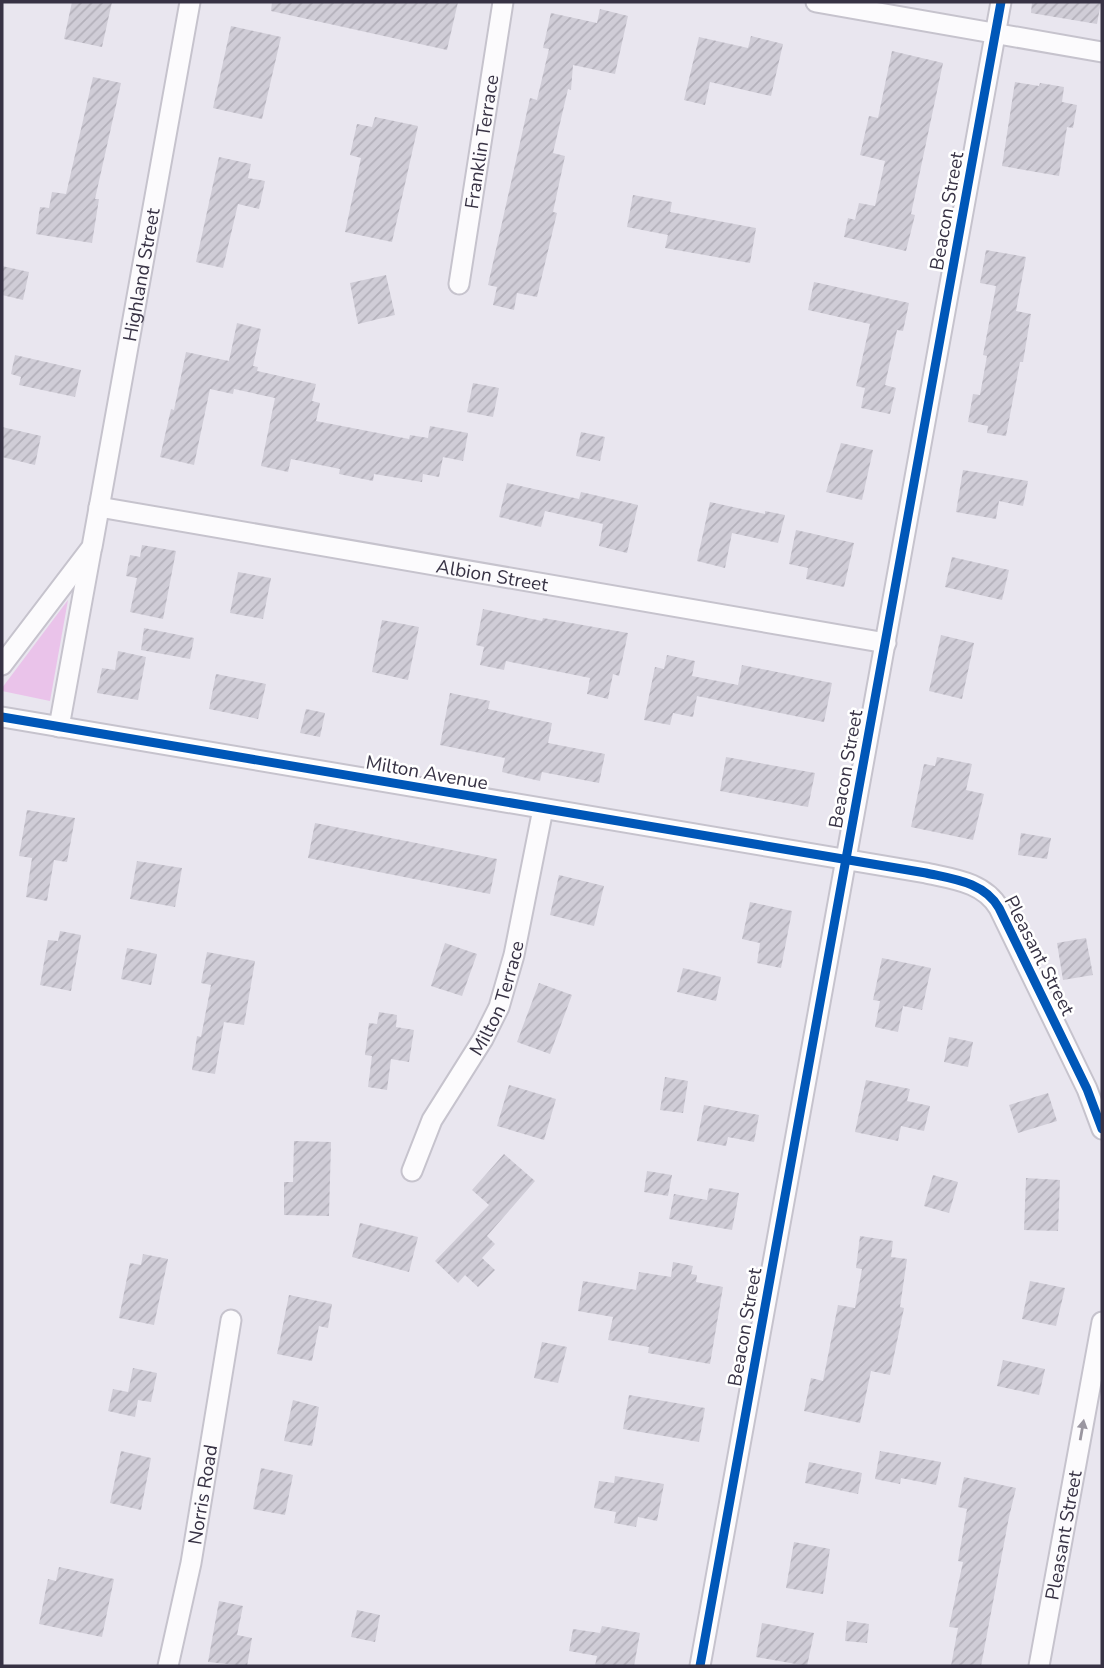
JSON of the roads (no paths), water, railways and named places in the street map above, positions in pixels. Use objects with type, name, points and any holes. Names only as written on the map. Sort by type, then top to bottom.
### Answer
[{"type":"street","name":"Highland Street","points":[[58,727],[190,2]]},
{"type":"street","name":"Franklin Terrace","points":[[459,284],[503,2]]},
{"type":"street","points":[[816,2],[1102,52]]},
{"type":"street","name":"Beacon Street","points":[[700,1666],[1001,2]]},
{"type":"street","name":"Albion Street","points":[[99,507],[886,643]]},
{"type":"street","name":"Highland Street","points":[[2,665],[92,547]]},
{"type":"street","name":"Milton Avenue","points":[[2,716],[846,860]]},
{"type":"street","name":"Milton Terrace","points":[[412,1171],[432,1120],[478,1048],[499,1007],[514,955],[543,809]]},
{"type":"street","name":"Pleasant Street","points":[[846,860],[949,878],[982,890],[995,901],[1087,1089],[1102,1129]]},
{"type":"street","name":"Norris Road","points":[[168,1666],[191,1563],[231,1320]]},
{"type":"street","name":"Pleasant Street","points":[[1039,1666],[1102,1322]]}]
